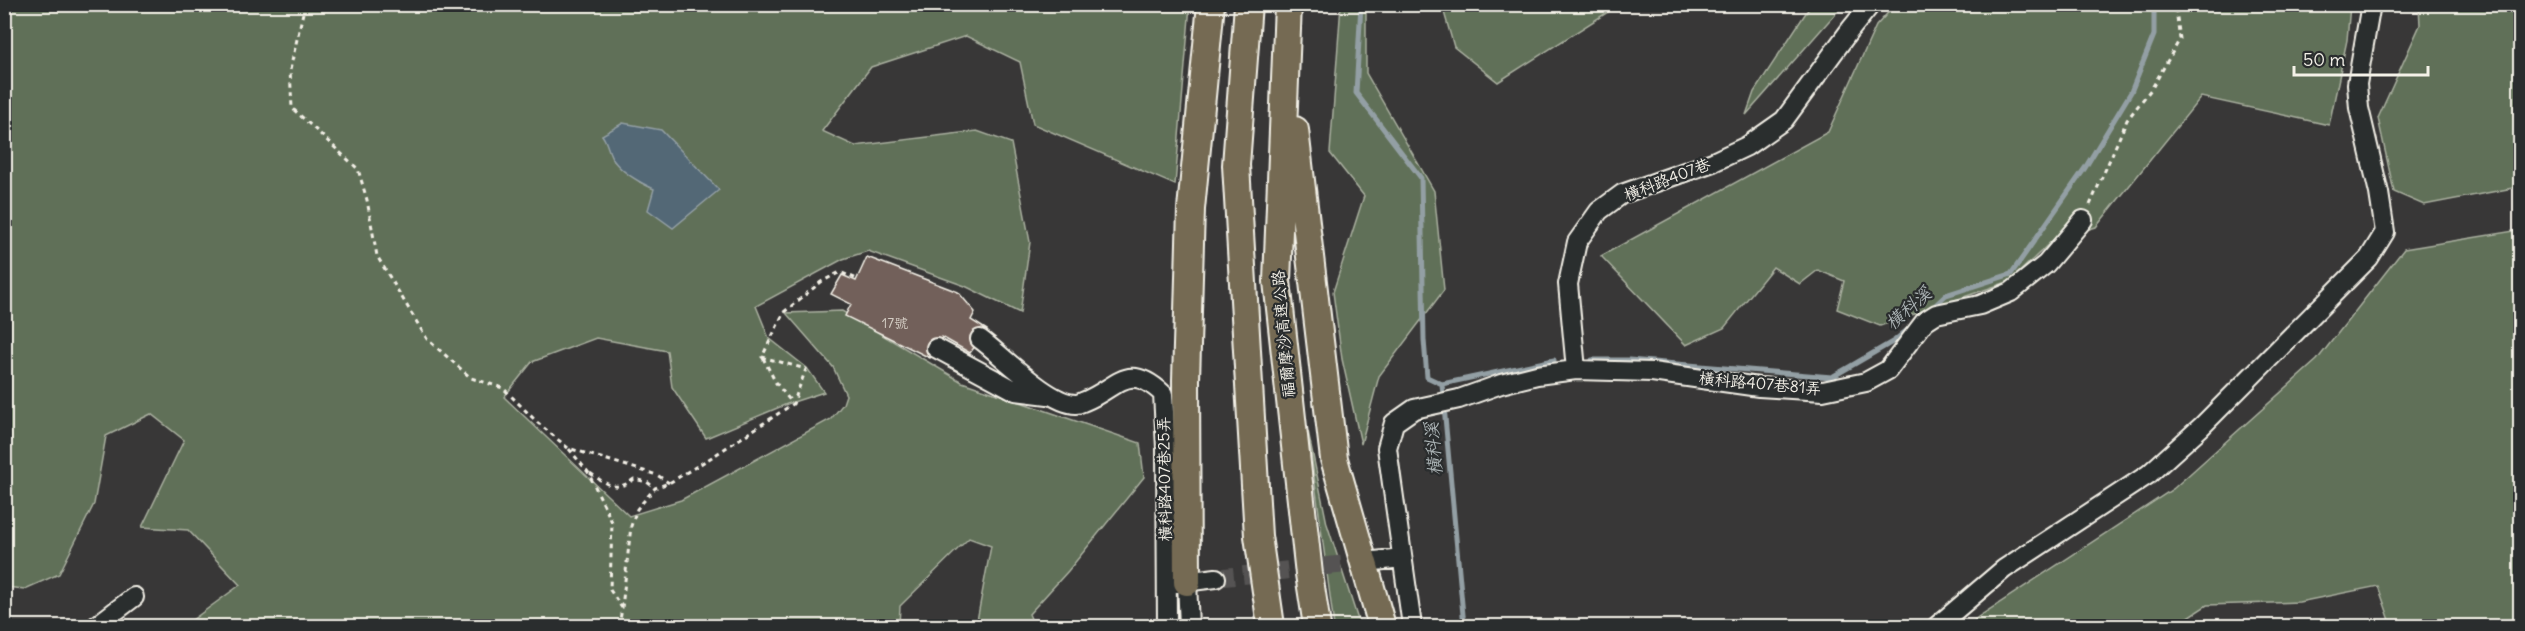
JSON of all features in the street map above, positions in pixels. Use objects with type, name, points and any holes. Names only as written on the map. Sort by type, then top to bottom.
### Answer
[{"type":"highway","points":[[1176,583],[1186,381],[1191,209],[1211,4]]},
{"type":"highway","points":[[1248,4],[1236,165],[1258,536],[1271,627]]},
{"type":"highway","name":"福爾摩沙高速公路","points":[[1288,4],[1276,280],[1306,551],[1317,627]]},
{"type":"highway","points":[[1285,53],[1334,459],[1382,627]]},
{"type":"street","name":"橫科路407巷","points":[[1576,370],[1568,284],[1577,242],[1599,211],[1622,194],[1713,162],[1747,146],[1784,120],[1871,4]]},
{"type":"street","points":[[1936,627],[2004,568],[2149,474],[2201,428],[2369,258],[2385,232],[2379,193],[2359,108],[2357,84],[2371,4]]},
{"type":"street","name":"橫科路407巷81弄","points":[[1402,558],[1387,448],[1394,423],[1414,409],[1453,400],[1528,377],[1576,370],[1652,372],[1759,387],[1822,391],[1866,382],[1888,370],[1925,321],[1936,314],[1980,305],[2011,292],[2046,264],[2083,220]]},
{"type":"street","name":"橫科路407巷25弄","points":[[980,339],[1050,395],[1076,404],[1091,398],[1122,379],[1135,378],[1153,385],[1162,394],[1176,583]]},
{"type":"street","points":[[936,348],[1016,391],[1050,395]]},
{"type":"street","points":[[1375,561],[1402,558],[1412,627]]},
{"type":"street","points":[[1176,583],[1216,578]]},
{"type":"street","points":[[1167,627],[1176,583]]},
{"type":"street","points":[[1176,583],[1189,627]]},
{"type":"street","points":[[96,627],[135,597]]},
{"type":"path","points":[[305,4],[290,70],[292,108],[358,169],[367,201],[377,256],[427,339],[471,378],[503,388],[538,423],[568,448],[588,472],[612,522],[610,590],[622,608]]},
{"type":"path","points":[[2083,220],[2127,120],[2152,88],[2180,39],[2175,4]]},
{"type":"path","points":[[762,357],[784,312],[822,282],[840,272],[857,279]]},
{"type":"path","points":[[762,357],[776,383],[793,404]]},
{"type":"path","points":[[618,627],[631,526],[637,509],[655,488],[669,483],[793,404],[806,369],[762,357]]},
{"type":"path","points":[[568,448],[657,475],[669,483]]},
{"type":"path","points":[[588,472],[616,487],[625,486],[634,480],[647,482],[655,488]]},
{"type":"green space","points":[[1442,4],[1619,5],[1498,82],[1454,47]]},
{"type":"green space","points":[[4,5],[1190,5],[1175,185],[1033,124],[1020,62],[966,36],[871,67],[822,131],[855,146],[977,131],[1011,143],[1030,242],[1020,313],[965,286],[868,251],[843,259],[756,306],[769,338],[807,368],[824,392],[787,404],[706,438],[672,387],[667,351],[596,338],[532,362],[504,397],[629,516],[681,500],[831,419],[843,404],[846,395],[833,367],[786,313],[842,311],[962,382],[1140,443],[1144,477],[1068,571],[1029,614],[1034,626],[976,626],[991,546],[969,538],[900,606],[899,626],[184,626],[240,585],[188,530],[142,527],[184,440],[151,414],[106,436],[94,504],[59,574],[25,589],[5,587]],"holes":[[[602,135],[719,190],[654,189],[640,182],[614,161],[607,141]]]},
{"type":"green space","points":[[1341,5],[1366,5],[1366,73],[1434,191],[1444,290],[1379,376],[1361,444],[1342,359],[1333,292],[1364,196],[1330,153]]},
{"type":"green space","points":[[1811,5],[1843,5],[1746,115],[1754,92]]},
{"type":"green space","points":[[1895,5],[2350,5],[2347,40],[2329,125],[2201,97],[2096,227],[2054,239],[2010,281],[1880,326],[1837,309],[1844,281],[1818,270],[1800,284],[1773,267],[1724,328],[1686,345],[1601,256],[1828,132],[1876,26]]},
{"type":"green space","points":[[2419,5],[2520,5],[2520,186],[2424,205],[2394,192],[2378,118],[2420,25]]},
{"type":"green space","points":[[2514,231],[2520,238],[2520,626],[2392,626],[2378,586],[2299,602],[2207,605],[2175,626],[1968,626],[1978,617],[2173,489],[2317,360],[2404,249]]},
{"type":"green space","points":[[1308,431],[1327,524],[1360,626],[1334,626]]},
{"type":"water","points":[[623,123],[661,130],[719,190],[673,228],[648,210],[654,189],[627,174],[610,155],[602,135]]},
{"type":"building","points":[[867,257],[958,292],[975,312],[971,320],[987,330],[970,353],[942,337],[930,358],[845,316],[851,304],[831,294],[842,275],[856,281]]},
{"type":"waterway","points":[[1361,4],[1356,93],[1421,178],[1424,340],[1427,377],[1442,384]]},
{"type":"waterway","name":"橫科溪","points":[[1930,310],[1946,295],[2011,274],[2085,168],[2131,92],[2154,35],[2154,4]]},
{"type":"waterway","name":"橫科溪","points":[[1592,360],[1629,360],[1832,377],[1894,341],[1912,326]]},
{"type":"waterway","name":"橫科溪","points":[[1464,626],[1442,384],[1554,360]]},
{"type":"tunnel","points":[[1216,578],[1373,561]]}]
